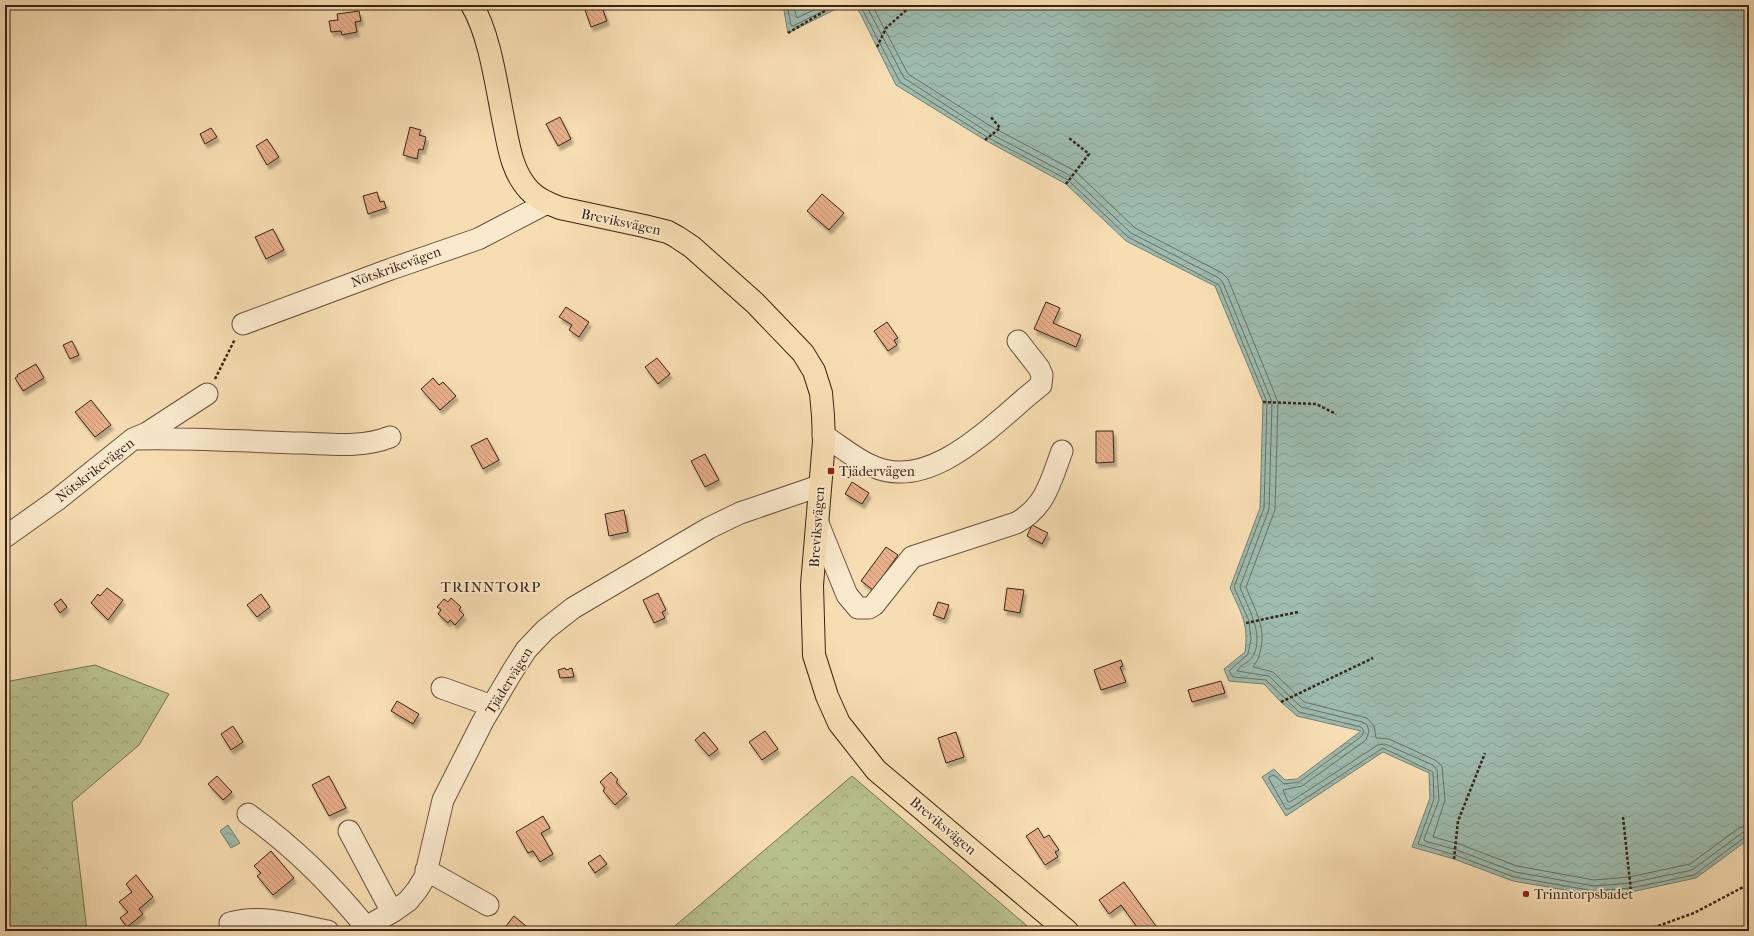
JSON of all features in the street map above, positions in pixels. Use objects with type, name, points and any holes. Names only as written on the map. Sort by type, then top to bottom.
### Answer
[{"type":"main road","name":"Breviksvägen","points":[[472,5],[481,24],[514,165],[528,190],[547,203],[579,214],[668,232],[692,247],[755,303],[803,353],[814,372],[820,393],[824,435],[812,585],[814,656],[827,696],[839,723],[876,770],[1067,931]]},
{"type":"street","name":"Nötskrikevägen","points":[[243,324],[391,268],[478,238],[547,203]]},
{"type":"street","points":[[824,435],[872,466],[894,472],[922,470],[962,451],[1040,385],[1042,375],[1039,368],[1018,341]]},
{"type":"street","name":"Nötskrikevägen","points":[[5,538],[57,500],[133,439],[147,433],[207,394]]},
{"type":"street","points":[[133,439],[176,437],[246,442],[357,445],[377,442],[390,437]]},
{"type":"street","points":[[817,521],[847,595],[858,608],[869,608],[878,601],[912,557],[1016,523],[1026,518],[1035,510],[1045,496],[1062,451]]},
{"type":"street","name":"Tjädervägen","points":[[363,929],[408,901],[425,877],[443,800],[492,706],[526,650],[545,630],[573,608],[709,528],[740,513],[820,486]]},
{"type":"street","points":[[442,688],[492,706]]},
{"type":"street","points":[[248,814],[278,835],[309,862],[338,892],[363,929]]},
{"type":"street","points":[[350,830],[392,912]]},
{"type":"street","points":[[426,870],[488,905]]},
{"type":"street","points":[[230,923],[245,919],[269,920],[328,931]]},
{"type":"path","points":[[788,33],[835,5]]},
{"type":"path","points":[[878,47],[886,28],[912,5]]},
{"type":"path","points":[[985,140],[1000,128],[990,116]]},
{"type":"path","points":[[1066,184],[1089,154],[1069,138]]},
{"type":"path","points":[[207,394],[243,324]]},
{"type":"path","points":[[1263,402],[1316,404],[1336,414]]},
{"type":"path","points":[[1246,623],[1298,612]]},
{"type":"path","points":[[1281,702],[1374,658]]},
{"type":"path","points":[[1454,859],[1458,821],[1485,753]]},
{"type":"path","points":[[1623,817],[1631,892]]},
{"type":"path","points":[[1644,931],[1694,913],[1749,884]]},
{"type":"green space","points":[[95,665],[169,694],[139,745],[72,802],[87,931],[5,931],[5,682]]},
{"type":"green space","points":[[852,776],[1033,931],[669,931]]},
{"type":"water","points":[[783,5],[844,5],[788,33]]},
{"type":"water","points":[[856,5],[1749,5],[1749,839],[1696,878],[1631,892],[1594,895],[1513,881],[1454,859],[1412,847],[1430,798],[1429,773],[1383,752],[1286,816],[1262,777],[1274,769],[1285,780],[1297,779],[1361,731],[1297,716],[1264,684],[1229,681],[1224,669],[1245,652],[1245,626],[1241,612],[1230,588],[1260,508],[1263,402],[1215,286],[1126,241],[1066,184],[985,140],[896,85]]},
{"type":"water","points":[[228,825],[240,843],[231,848],[220,831]]},
{"type":"building","points":[[589,5],[601,5],[607,21],[591,27],[584,7]]},
{"type":"building","points":[[359,11],[361,21],[355,22],[357,32],[342,35],[341,31],[331,32],[329,21],[338,20],[337,14]]},
{"type":"building","points":[[560,117],[571,139],[558,146],[546,124]]},
{"type":"building","points":[[410,127],[421,130],[419,135],[426,137],[423,150],[419,149],[417,159],[403,155]]},
{"type":"building","points":[[211,128],[217,137],[205,144],[200,134]]},
{"type":"building","points":[[267,139],[279,157],[267,165],[256,146]]},
{"type":"building","points":[[377,192],[380,202],[384,201],[386,208],[368,214],[363,196]]},
{"type":"building","points":[[822,194],[844,213],[829,230],[807,211]]},
{"type":"building","points":[[273,229],[284,250],[266,259],[255,237]]},
{"type":"building","points":[[1046,302],[1060,308],[1053,323],[1081,335],[1076,347],[1034,329]]},
{"type":"building","points":[[566,307],[589,322],[579,337],[569,330],[572,325],[559,317]]},
{"type":"building","points":[[887,322],[898,338],[894,340],[897,345],[888,351],[874,331]]},
{"type":"building","points":[[72,341],[79,355],[70,359],[63,345]]},
{"type":"building","points":[[657,358],[670,374],[658,384],[645,367]]},
{"type":"building","points":[[36,364],[44,378],[23,391],[15,378],[18,376],[17,375]]},
{"type":"building","points":[[433,378],[439,385],[443,382],[456,396],[440,410],[421,389]]},
{"type":"building","points":[[91,400],[111,425],[95,437],[75,412]]},
{"type":"building","points":[[1096,431],[1113,431],[1114,462],[1096,463]]},
{"type":"building","points":[[487,438],[499,460],[483,469],[471,446]]},
{"type":"building","points":[[705,454],[719,480],[705,487],[691,461]]},
{"type":"building","points":[[852,482],[869,493],[862,504],[845,494]]},
{"type":"building","points":[[624,510],[628,532],[609,536],[605,514]]},
{"type":"building","points":[[1032,525],[1048,533],[1042,544],[1027,536]]},
{"type":"building","points":[[886,547],[898,555],[873,590],[861,581]]},
{"type":"building","points":[[107,588],[123,600],[108,620],[91,603],[98,594],[100,596]]},
{"type":"building","points":[[1007,588],[1024,590],[1020,613],[1004,610]]},
{"type":"building","points":[[658,593],[666,610],[662,612],[665,618],[654,623],[643,600]]},
{"type":"building","points":[[261,594],[270,607],[257,617],[247,605]]},
{"type":"building","points":[[451,598],[461,607],[459,610],[464,615],[455,625],[450,620],[448,623],[438,614],[441,610],[437,607],[444,599],[448,602]]},
{"type":"building","points":[[61,599],[67,607],[60,613],[54,604]]},
{"type":"building","points":[[938,602],[949,605],[944,619],[933,615]]},
{"type":"building","points":[[1121,660],[1123,666],[1120,667],[1126,682],[1101,690],[1094,670]]},
{"type":"building","points":[[565,668],[566,670],[572,668],[574,677],[560,678],[558,670]]},
{"type":"building","points":[[1221,681],[1225,693],[1192,702],[1188,690]]},
{"type":"building","points":[[397,701],[419,714],[413,724],[391,711]]},
{"type":"building","points":[[233,726],[243,742],[231,750],[221,734]]},
{"type":"building","points":[[765,731],[778,749],[762,760],[749,742]]},
{"type":"building","points":[[704,732],[718,749],[709,756],[695,740]]},
{"type":"building","points":[[956,732],[964,757],[946,763],[938,738]]},
{"type":"building","points":[[611,772],[618,780],[616,782],[627,794],[615,805],[603,791],[605,788],[600,782]]},
{"type":"building","points":[[217,776],[232,792],[223,800],[208,784]]},
{"type":"building","points":[[329,776],[346,808],[329,816],[312,785]]},
{"type":"building","points":[[543,816],[550,828],[541,833],[553,854],[540,862],[533,851],[528,853],[516,832]]},
{"type":"building","points":[[1038,828],[1044,838],[1049,835],[1059,850],[1055,852],[1058,857],[1045,865],[1026,836]]},
{"type":"building","points":[[271,851],[294,878],[273,895],[257,876],[261,873],[254,866]]},
{"type":"building","points":[[600,855],[607,864],[595,873],[588,863]]},
{"type":"building","points":[[136,875],[153,897],[139,909],[143,914],[127,927],[120,918],[128,912],[119,902],[132,892],[126,884]]},
{"type":"building","points":[[1124,882],[1156,926],[1150,931],[1140,931],[1121,905],[1109,914],[1099,900]]},
{"type":"building","points":[[514,916],[532,931],[502,931]]},
{"type":"place","name":"Tjädervägen","points":[[831,471]]},
{"type":"place","name":"Trinntorpsbadet","points":[[1526,894]]},
{"type":"district","name":"TRINNTORP","points":[[491,587]]}]
